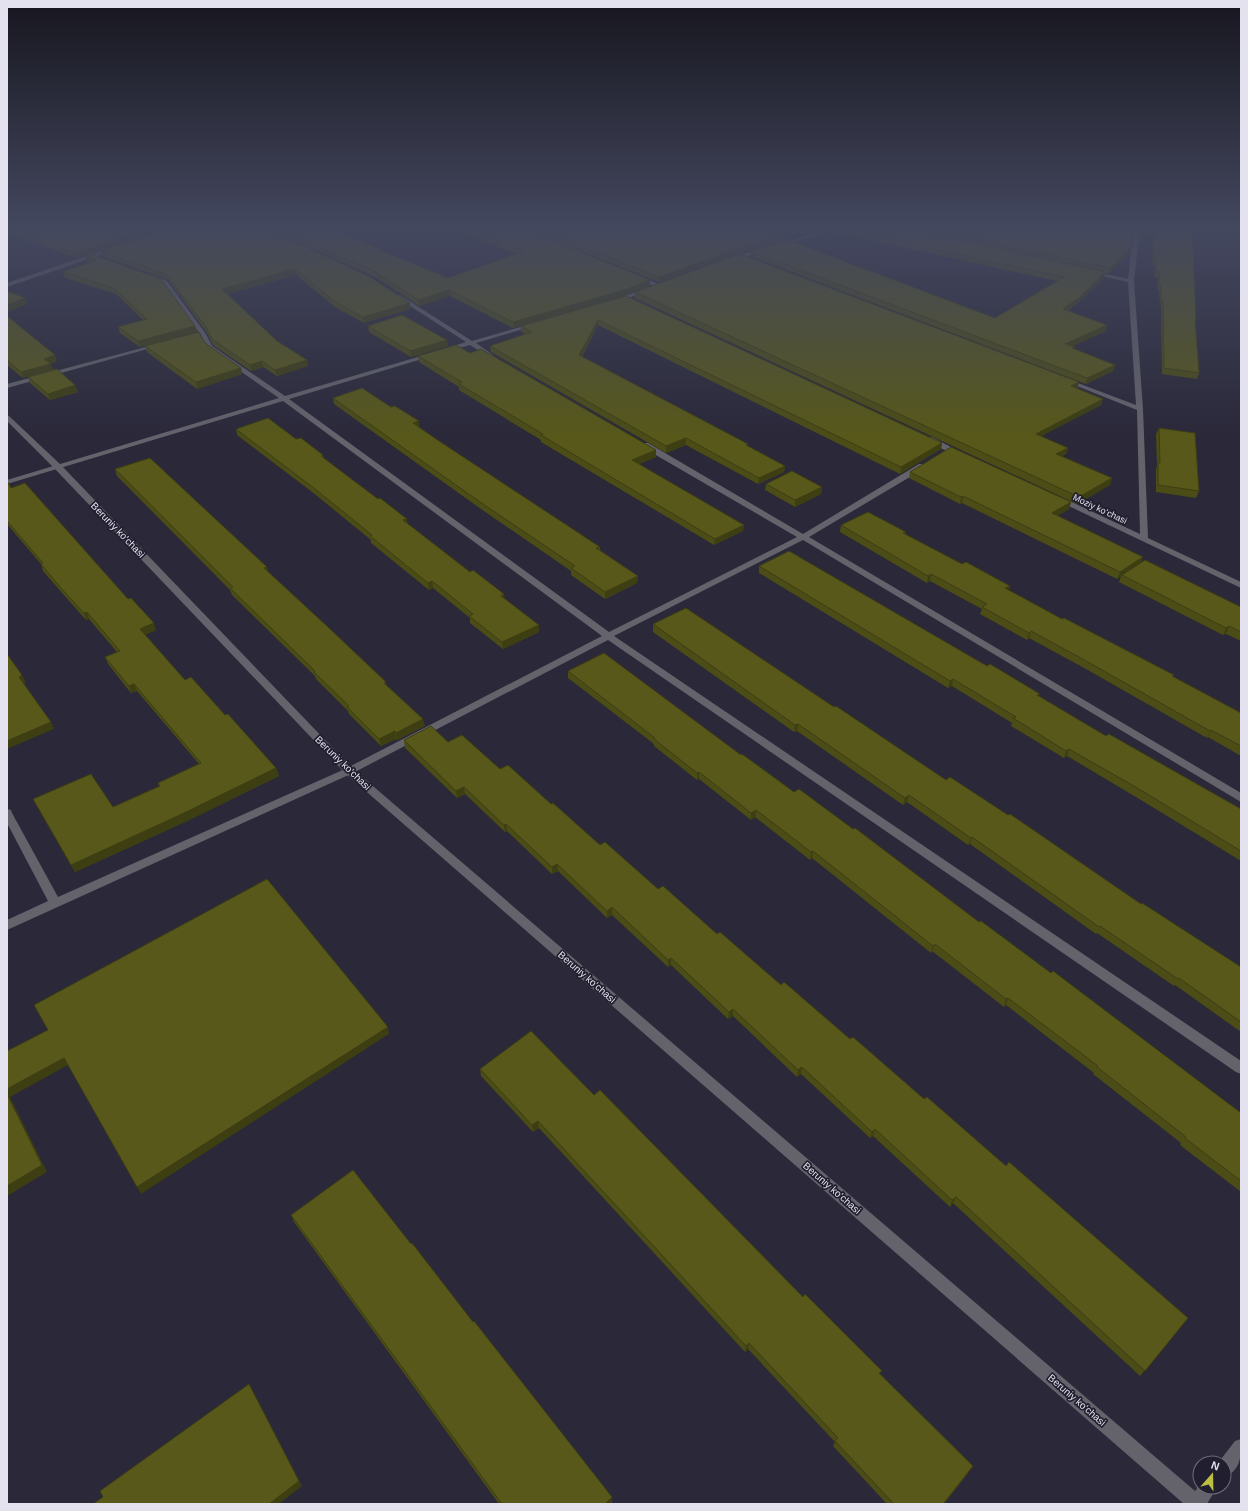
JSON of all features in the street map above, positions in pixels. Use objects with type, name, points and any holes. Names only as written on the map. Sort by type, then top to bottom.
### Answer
[{"type":"street","points":[[175,298],[209,347],[283,398],[608,636],[1241,1068]]},
{"type":"street","points":[[400,298],[470,344],[497,359]]},
{"type":"street","points":[[611,302],[626,298],[633,301]]},
{"type":"street","points":[[1132,298],[1140,409],[1144,539]]},
{"type":"street","points":[[7,482],[283,398],[537,324]]},
{"type":"street","points":[[7,386],[166,344]]},
{"type":"street","points":[[1058,378],[1140,409]]},
{"type":"street","name":"Beruniy ko'chasi","points":[[7,417],[58,467],[349,771],[1196,1504]]},
{"type":"street","points":[[922,436],[947,451],[965,456]]},
{"type":"street","points":[[640,442],[803,537],[1241,798]]},
{"type":"street","points":[[7,925],[349,771],[608,636],[803,537],[930,461]]},
{"type":"street","name":"Moziy ko‘chasi","points":[[1051,496],[1241,585]]},
{"type":"street","points":[[7,813],[55,903]]},
{"type":"street","points":[[1232,1458],[1241,1447]]},
{"type":"street","points":[[1196,1504],[1203,1495]]},
{"type":"building","points":[[7,298],[25,298],[7,305]]},
{"type":"building","points":[[124,298],[174,298],[195,326],[138,341],[118,327],[147,319]]},
{"type":"building","points":[[184,298],[231,298],[277,341],[307,360],[275,370],[262,361],[250,365],[212,339],[206,327]]},
{"type":"building","points":[[330,298],[402,298],[410,303],[363,317]]},
{"type":"building","points":[[414,298],[426,298],[418,300]]},
{"type":"building","points":[[464,298],[598,298],[513,322]]},
{"type":"building","points":[[621,298],[629,298],[942,443],[901,467],[598,320],[579,355],[748,444],[746,445],[785,466],[759,478],[686,438],[666,446],[490,346],[532,332],[521,326]]},
{"type":"building","points":[[647,298],[855,298],[1079,382],[1071,386],[1103,399],[1036,434],[1068,448],[1056,454],[1112,478],[1079,497]]},
{"type":"building","points":[[873,298],[941,298],[995,318],[1029,298],[1079,298],[1063,309],[1107,325],[1065,344],[1115,365],[1087,378]]},
{"type":"building","points":[[1161,298],[1195,298],[1199,373],[1164,368],[1163,300],[1161,300]]},
{"type":"building","points":[[402,315],[447,340],[410,351],[368,326]]},
{"type":"building","points":[[7,316],[55,355],[44,359],[51,364],[21,372],[7,360]]},
{"type":"building","points":[[199,332],[205,343],[241,368],[196,382],[145,346]]},
{"type":"building","points":[[456,345],[470,353],[481,349],[656,450],[632,460],[744,525],[715,539],[541,435],[543,434],[459,384],[462,382],[418,356]]},
{"type":"building","points":[[57,369],[75,385],[48,394],[28,377]]},
{"type":"building","points":[[362,388],[391,407],[395,406],[419,421],[413,423],[600,547],[596,548],[638,576],[605,592],[571,568],[575,566],[480,502],[333,398]]},
{"type":"building","points":[[268,418],[296,439],[301,438],[323,455],[321,456],[378,499],[380,498],[407,519],[403,520],[470,572],[473,570],[504,594],[501,596],[539,625],[502,642],[469,616],[473,614],[432,581],[428,583],[315,489],[236,429]]},
{"type":"building","points":[[1159,428],[1195,433],[1199,491],[1158,485],[1158,462],[1160,463]]},
{"type":"building","points":[[951,447],[1071,502],[1052,513],[1143,557],[1120,572],[910,472]]},
{"type":"building","points":[[150,458],[267,567],[264,568],[386,682],[384,683],[423,719],[396,733],[395,731],[379,739],[347,707],[349,706],[314,672],[315,671],[230,588],[233,587],[115,469]]},
{"type":"building","points":[[792,471],[822,487],[795,500],[766,484]]},
{"type":"building","points":[[7,481],[11,488],[25,483],[128,599],[131,598],[154,623],[140,629],[185,680],[191,677],[225,715],[228,714],[276,768],[182,814],[71,865],[33,799],[91,774],[113,807],[160,786],[158,783],[201,763],[134,684],[129,686],[105,657],[120,651],[87,612],[84,613],[60,587],[41,564],[43,563],[7,521]]},
{"type":"building","points":[[868,512],[906,532],[903,533],[962,564],[966,562],[1010,586],[1005,588],[1062,619],[1064,618],[1174,675],[1172,676],[1241,713],[1241,746],[1211,730],[1210,731],[1031,631],[1029,633],[982,607],[987,604],[931,574],[928,576],[841,525]]},
{"type":"building","points":[[789,551],[987,666],[990,664],[1040,694],[1037,695],[1106,736],[1109,734],[1241,809],[1241,851],[1139,789],[1069,749],[1066,751],[1013,718],[1016,717],[953,679],[950,681],[759,566]]},
{"type":"building","points":[[1145,560],[1241,607],[1241,632],[1229,626],[1226,628],[1122,575]]},
{"type":"building","points":[[686,608],[946,780],[950,777],[1008,815],[1010,814],[1141,904],[1142,903],[1241,967],[1241,1022],[1179,978],[1178,979],[1100,926],[1099,927],[972,837],[971,838],[909,795],[905,798],[798,724],[795,725],[653,624]]},
{"type":"building","points":[[604,653],[741,755],[742,754],[794,792],[799,789],[853,829],[855,828],[979,922],[981,921],[1051,973],[1053,971],[1241,1113],[1241,1181],[1185,1138],[1186,1137],[1097,1067],[1098,1066],[1008,998],[1006,999],[935,944],[933,946],[813,851],[811,852],[756,810],[751,813],[699,772],[697,773],[654,739],[655,738],[568,671]]},
{"type":"building","points":[[7,654],[22,675],[19,677],[51,722],[7,741]]},
{"type":"building","points":[[431,726],[448,742],[462,735],[500,769],[508,765],[551,804],[553,803],[600,845],[605,842],[658,889],[663,886],[717,934],[720,932],[781,985],[784,982],[850,1039],[853,1037],[924,1099],[927,1097],[1006,1166],[1009,1162],[1188,1318],[1145,1371],[956,1197],[952,1200],[875,1129],[872,1132],[802,1067],[798,1070],[733,1009],[729,1012],[671,958],[668,960],[612,907],[607,911],[557,864],[552,867],[506,824],[504,825],[464,787],[456,791],[404,740]]},
{"type":"building","points":[[267,879],[388,1027],[137,1187],[64,1058],[7,1089],[7,1051],[48,1030],[34,1005]]},
{"type":"building","points":[[531,1031],[594,1095],[600,1090],[803,1297],[805,1294],[882,1371],[879,1373],[973,1466],[943,1504],[894,1504],[835,1441],[838,1438],[749,1343],[746,1346],[538,1121],[532,1125],[480,1069]]},
{"type":"building","points":[[7,1094],[42,1165],[7,1186]]},
{"type":"building","points":[[353,1170],[612,1497],[605,1504],[502,1504],[291,1215]]},
{"type":"building","points":[[249,1384],[299,1481],[269,1504],[93,1504],[103,1497],[100,1491]]}]
